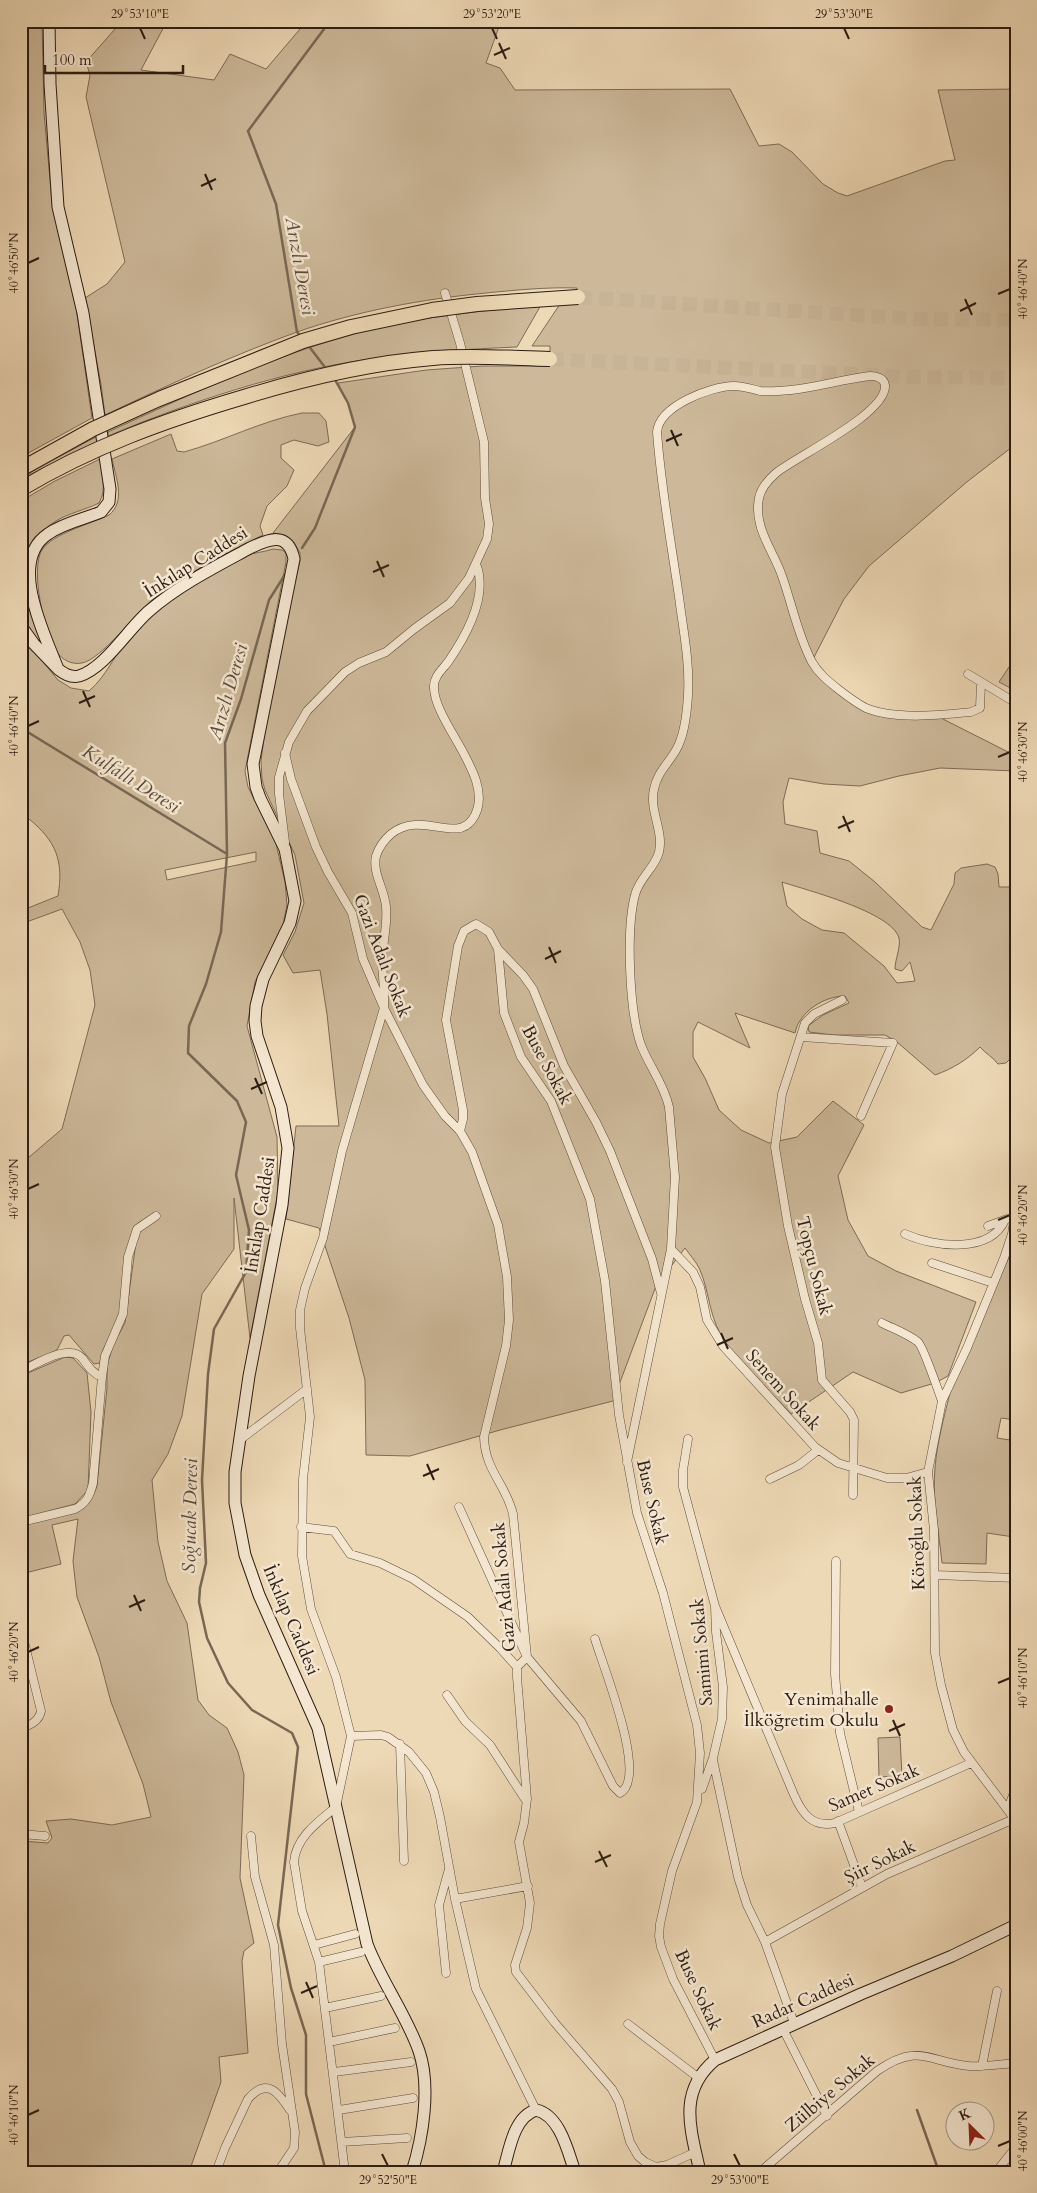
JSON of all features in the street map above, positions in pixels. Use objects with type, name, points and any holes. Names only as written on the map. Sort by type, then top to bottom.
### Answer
[{"type":"highway","points":[[21,469],[110,422],[303,341],[352,327],[432,310],[477,304],[578,297]]},
{"type":"highway","points":[[21,490],[99,447],[165,421],[312,378],[396,362],[432,358],[460,356],[550,359]]},
{"type":"street","points":[[49,21],[50,84],[58,207],[85,322],[110,489],[106,508],[101,512],[47,534],[39,543],[31,561],[30,579],[34,603],[58,669]]},
{"type":"street","points":[[286,849],[279,783],[284,753],[307,711],[333,683],[353,666],[381,656],[450,603],[462,590],[476,564],[488,532],[484,442],[460,343],[445,293]]},
{"type":"street","points":[[627,1462],[671,1249],[675,1176],[672,1123],[666,1096],[640,1042],[632,995],[630,959],[635,894],[642,878],[655,861],[659,851],[659,834],[652,804],[654,786],[658,774],[678,746],[688,696],[688,677],[681,610],[661,482],[657,432],[661,418],[667,412],[697,396],[719,388],[734,386],[774,391],[813,387],[870,376],[877,376],[882,379],[885,384],[884,391],[869,412],[839,434],[788,464],[766,484],[759,499],[758,510],[762,533],[781,573],[812,661],[823,676],[852,700],[873,710],[895,714],[971,712],[980,708],[980,683]]},
{"type":"street","name":"İnkılap Caddesi","points":[[58,669],[64,674],[75,676],[88,671],[101,662],[149,612],[187,584],[263,541],[271,539],[284,541],[293,552],[293,568],[282,612],[253,764],[256,787],[260,798],[286,849],[295,901],[294,913],[285,938],[263,979],[258,994],[255,1021],[256,1036],[281,1107],[288,1148],[282,1205],[249,1376],[234,1487],[235,1503],[245,1555],[273,1630],[318,1728],[367,1944],[414,2039],[422,2061],[425,2081],[424,2108],[412,2172]]},
{"type":"street","points":[[345,2172],[339,2110],[319,1962],[298,1892],[294,1854],[301,1840],[336,1807],[351,1736],[336,1677],[311,1609],[302,1556],[303,1479],[309,1430],[300,1310],[304,1288],[323,1238],[342,1151],[384,1008],[385,989],[382,963],[386,907],[376,864],[379,848],[395,831],[416,823],[453,830],[459,828],[472,820],[477,806],[478,789],[474,777],[438,705],[434,689],[436,677],[457,648],[471,618],[480,591],[481,581],[476,564]]},
{"type":"street","points":[[21,626],[34,644],[58,669]]},
{"type":"street","points":[[968,674],[1016,703]]},
{"type":"street","name":"Gazi Adalı Sokak","points":[[284,753],[291,779],[316,847],[352,913],[363,959],[384,1008],[424,1085],[445,1116],[460,1131],[476,1161],[503,1245],[509,1297],[509,1329],[484,1430],[484,1444],[489,1467],[508,1498],[513,1514],[527,1657],[517,1667],[526,1801],[524,1823],[519,1842],[528,1886],[530,1916],[517,1956],[516,1972],[612,2089],[619,2102],[630,2142],[638,2156],[651,2166],[661,2167],[696,2152]]},
{"type":"street","points":[[460,1131],[463,1110],[446,1020],[458,946],[464,931],[476,924],[489,932],[498,949],[523,975],[533,989],[564,1066],[603,1135],[652,1259],[661,1294]]},
{"type":"street","name":"Buse Sokak","points":[[498,949],[504,1013],[522,1057],[552,1101],[590,1200],[602,1262],[613,1372],[637,1513],[663,1594],[697,1725],[700,1754],[697,1802],[672,1872],[659,1936],[679,1992],[715,2060]]},
{"type":"street","name":"Topçu Sokak","points":[[842,1000],[810,1018],[805,1023],[782,1094],[775,1136],[788,1226],[805,1299],[818,1343],[822,1380],[850,1412],[854,1420],[853,1495]]},
{"type":"street","points":[[802,1037],[893,1043],[861,1116]]},
{"type":"street","points":[[988,1226],[1005,1220],[1015,1212]]},
{"type":"street","name":"Köroğlu Sokak","points":[[1015,1212],[1009,1243],[967,1348],[942,1401],[928,1472],[934,1530],[935,1634],[938,1670],[955,1734],[971,1763],[1008,1808],[1015,1820]]},
{"type":"street","points":[[21,1522],[75,1509],[82,1505],[90,1496],[93,1483],[105,1356],[123,1314],[128,1257],[137,1229],[156,1216]]},
{"type":"street","points":[[905,1234],[928,1242],[947,1245],[980,1241],[995,1235],[1001,1229],[1005,1220]]},
{"type":"street","name":"Senem Sokak","points":[[671,1249],[694,1272],[700,1287],[707,1320],[722,1346],[818,1450],[830,1459],[853,1469],[896,1479],[928,1472]]},
{"type":"street","points":[[932,1263],[992,1283]]},
{"type":"street","points":[[882,1323],[919,1343],[942,1401]]},
{"type":"street","points":[[21,1371],[61,1354],[74,1352],[78,1354],[93,1372],[102,1377]]},
{"type":"street","points":[[241,1440],[307,1389]]},
{"type":"street","name":"Samimi Sokak","points":[[688,1439],[683,1470],[683,1486],[715,1606],[723,1702],[713,1758],[697,1802]]},
{"type":"street","points":[[770,1479],[799,1465],[818,1450]]},
{"type":"street","points":[[459,1507],[527,1657],[577,1716],[614,1789],[620,1792],[627,1787],[630,1768],[629,1754],[625,1733],[595,1639]]},
{"type":"street","points":[[301,1527],[334,1532],[350,1554],[397,1571],[434,1592],[475,1623],[517,1667]]},
{"type":"street","points":[[836,1561],[835,1674],[840,1733],[859,1812]]},
{"type":"street","points":[[935,1574],[1016,1578]]},
{"type":"street","name":"Samet Sokak","points":[[715,1606],[756,1708],[805,1816],[820,1824],[838,1821],[971,1763]]},
{"type":"street","points":[[21,1629],[41,1707],[38,1720],[21,1728]]},
{"type":"street","points":[[447,1695],[465,1721],[490,1745],[526,1801]]},
{"type":"street","points":[[351,1736],[380,1735],[400,1744],[420,1764],[430,1781],[440,1817],[454,1898],[476,1989],[536,2110],[548,2116],[557,2127],[575,2172]]},
{"type":"street","points":[[400,1744],[404,1861]]},
{"type":"street","points":[[713,1758],[738,1877],[747,1905],[765,1942],[794,2024]]},
{"type":"street","points":[[1008,1808],[1016,1788]]},
{"type":"street","name":"Şiir Sokak","points":[[765,1942],[862,1887],[918,1859],[1015,1820]]},
{"type":"street","points":[[838,1821],[862,1887]]},
{"type":"street","points":[[21,1834],[46,1836]]},
{"type":"street","points":[[251,1836],[255,1877],[274,1945],[282,2044],[291,2112],[296,2132],[295,2143],[278,2172]]},
{"type":"street","points":[[446,1973],[440,1905],[449,1867]]},
{"type":"street","points":[[454,1898],[528,1886]]},
{"type":"street","name":"Radar Caddesi","points":[[700,2172],[688,2113],[692,2096],[700,2079],[715,2060],[952,1956],[1016,1925]]},
{"type":"street","points":[[314,1945],[355,1934]]},
{"type":"street","points":[[319,1962],[361,1952]]},
{"type":"street","points":[[982,2066],[997,1991]]},
{"type":"street","points":[[325,2008],[381,1996]]},
{"type":"street","points":[[628,2024],[700,2079]]},
{"type":"street","points":[[329,2042],[395,2028]]},
{"type":"street","points":[[783,2029],[826,2116]]},
{"type":"street","name":"Zülbiye Sokak","points":[[760,2172],[877,2071],[902,2058],[922,2054],[957,2064],[982,2066],[1016,2063]]},
{"type":"street","points":[[334,2072],[411,2062]]},
{"type":"street","points":[[216,2172],[225,2148],[248,2100],[253,2094],[265,2088],[275,2091],[291,2112]]},
{"type":"street","points":[[339,2110],[413,2098]]},
{"type":"street","points":[[504,2172],[518,2126],[526,2115],[536,2110]]},
{"type":"street","points":[[342,2142],[407,2138]]},
{"type":"street","points":[[996,2172],[1016,2148]]},
{"type":"shaded area","points":[[21,21],[42,21],[44,113],[52,202],[76,307],[92,418],[21,457]]},
{"type":"shaded area","points":[[122,21],[167,21],[141,70],[214,80],[230,54],[266,69],[300,29],[284,21],[501,21],[486,63],[500,68],[515,90],[730,89],[759,146],[779,144],[792,152],[823,184],[847,196],[945,161],[955,160],[938,90],[1016,89],[1016,444],[968,481],[869,566],[844,599],[812,661],[852,700],[880,712],[933,714],[1016,756],[1016,771],[940,768],[860,786],[824,784],[789,778],[783,802],[785,824],[817,831],[820,853],[849,861],[875,882],[922,927],[931,930],[954,884],[955,873],[961,868],[987,864],[995,867],[998,874],[999,887],[1016,887],[1016,1053],[1006,1063],[998,1064],[980,1047],[959,1064],[935,1075],[897,1042],[885,1035],[833,1035],[809,1032],[808,1026],[823,1015],[849,1003],[845,996],[821,1002],[807,1012],[797,1025],[795,1033],[735,1013],[750,1048],[698,1022],[693,1032],[693,1057],[705,1078],[719,1110],[741,1130],[769,1143],[797,1137],[833,1101],[864,1125],[838,1176],[848,1220],[868,1256],[896,1271],[976,1302],[948,1376],[935,1383],[901,1393],[853,1372],[791,1414],[743,1364],[726,1343],[716,1325],[700,1270],[685,1248],[656,1286],[613,1401],[500,1430],[410,1456],[366,1455],[365,1380],[349,1318],[319,1228],[286,1219],[296,1126],[339,1126],[327,1014],[320,970],[293,973],[283,955],[295,932],[304,903],[295,855],[265,790],[262,779],[261,761],[266,723],[300,561],[300,553],[294,542],[285,535],[273,533],[355,427],[348,403],[338,383],[426,370],[482,366],[550,366],[550,346],[532,346],[560,304],[578,302],[577,288],[532,289],[414,302],[343,318],[297,332],[248,351],[105,415],[85,298],[107,284],[125,262],[86,97],[90,75],[86,62]],"holes":[[[782,882],[847,903],[881,919],[893,928],[899,938],[895,969],[902,971],[910,962],[915,981],[897,983],[884,966],[844,933],[822,930],[802,919],[787,906]]]},
{"type":"shaded area","points":[[541,305],[517,347],[407,354],[337,364],[304,371],[237,389],[171,411],[108,436],[108,432],[236,375],[335,339],[411,321],[454,314]]},
{"type":"shaded area","points":[[302,413],[319,413],[326,421],[329,442],[318,446],[294,440],[281,445],[281,458],[294,470],[287,486],[267,506],[260,526],[263,535],[206,564],[165,590],[152,600],[108,645],[90,660],[75,663],[68,661],[57,652],[43,617],[37,571],[39,559],[42,550],[47,544],[63,534],[109,515],[114,509],[117,503],[118,489],[112,459],[171,434],[177,451],[184,452],[272,421]]},
{"type":"shaded area","points":[[96,437],[97,442],[21,479],[37,468]]},
{"type":"shaded area","points":[[100,459],[103,492],[99,503],[56,521],[41,533],[31,546],[26,560],[27,591],[41,639],[41,643],[38,644],[21,620],[21,501],[55,481]]},
{"type":"shaded area","points":[[273,549],[282,550],[286,553],[286,562],[245,771],[248,787],[276,844],[285,882],[287,905],[283,924],[255,982],[247,1026],[277,1137],[278,1192],[250,1338],[234,1198],[234,1249],[202,1294],[182,1416],[168,1454],[152,1480],[158,1542],[167,1581],[187,1623],[198,1700],[209,1715],[227,1728],[238,1752],[244,1775],[240,1878],[254,1943],[244,1951],[242,1961],[248,2053],[219,2057],[221,2082],[189,2172],[21,2172],[21,1841],[48,1843],[52,1838],[46,1821],[71,1819],[112,1825],[151,1817],[143,1784],[111,1702],[99,1657],[77,1597],[73,1561],[78,1519],[52,1525],[61,1564],[21,1574],[21,1526],[76,1512],[92,1498],[97,1486],[107,1388],[107,1365],[114,1343],[125,1323],[136,1242],[140,1230],[155,1213],[138,1223],[131,1237],[120,1315],[103,1350],[100,1363],[94,1364],[69,1335],[64,1336],[57,1350],[21,1365],[21,1164],[62,1129],[95,1005],[90,970],[80,942],[62,909],[21,924],[23,910],[58,896],[60,872],[56,853],[46,835],[29,819],[21,821],[21,635],[58,680],[71,688],[89,691],[102,677],[129,637],[145,620],[186,589],[230,562],[243,556]],"holes":[[[256,852],[256,861],[167,880],[165,870]]]},
{"type":"shaded area","points":[[1016,658],[1016,691],[999,682]]},
{"type":"shaded area","points":[[1016,1236],[1016,1420],[1001,1418],[997,1438],[1016,1441],[1014,1537],[987,1533],[986,1564],[942,1563],[934,1480],[941,1430],[950,1393],[1008,1259]]},
{"type":"shaded area","points":[[65,1357],[73,1358],[87,1373],[91,1412],[88,1490],[75,1504],[21,1518],[21,1376]]},
{"type":"shaded area","points":[[900,1737],[902,1776],[879,1777],[878,1738]]},
{"type":"waterway","name":"Arızlı Deresi","points":[[301,337],[297,332],[276,204],[248,131],[330,21]]},
{"type":"waterway","name":"Arızlı Deresi","points":[[308,345],[327,370]]},
{"type":"waterway","name":"Arızlı Deresi","points":[[302,548],[315,528],[355,427],[348,403],[334,378]]},
{"type":"waterway","name":"Soğucak Deresi","points":[[286,573],[269,600],[241,699],[225,743],[227,854],[221,932],[206,984],[189,1026],[188,1053],[237,1101],[246,1122],[236,1175],[249,1230],[246,1272],[214,1329],[208,1374],[202,1480],[206,1563],[199,1602],[207,1638],[228,1683],[252,1710],[292,1733],[298,1747],[278,1925],[291,1988],[306,2035],[306,2094],[326,2172]]},
{"type":"waterway","name":"Kulfallı Deresi","points":[[21,728],[227,854]]},
{"type":"waterway","points":[[917,2110],[939,2172]]},
{"type":"tunnel","points":[[578,297],[915,319],[1016,320]]},
{"type":"tunnel","points":[[550,359],[914,377],[1016,378]]},
{"type":"place","name":"Yenimahalle İlköğretim Okulu","points":[[889,1709]]}]
